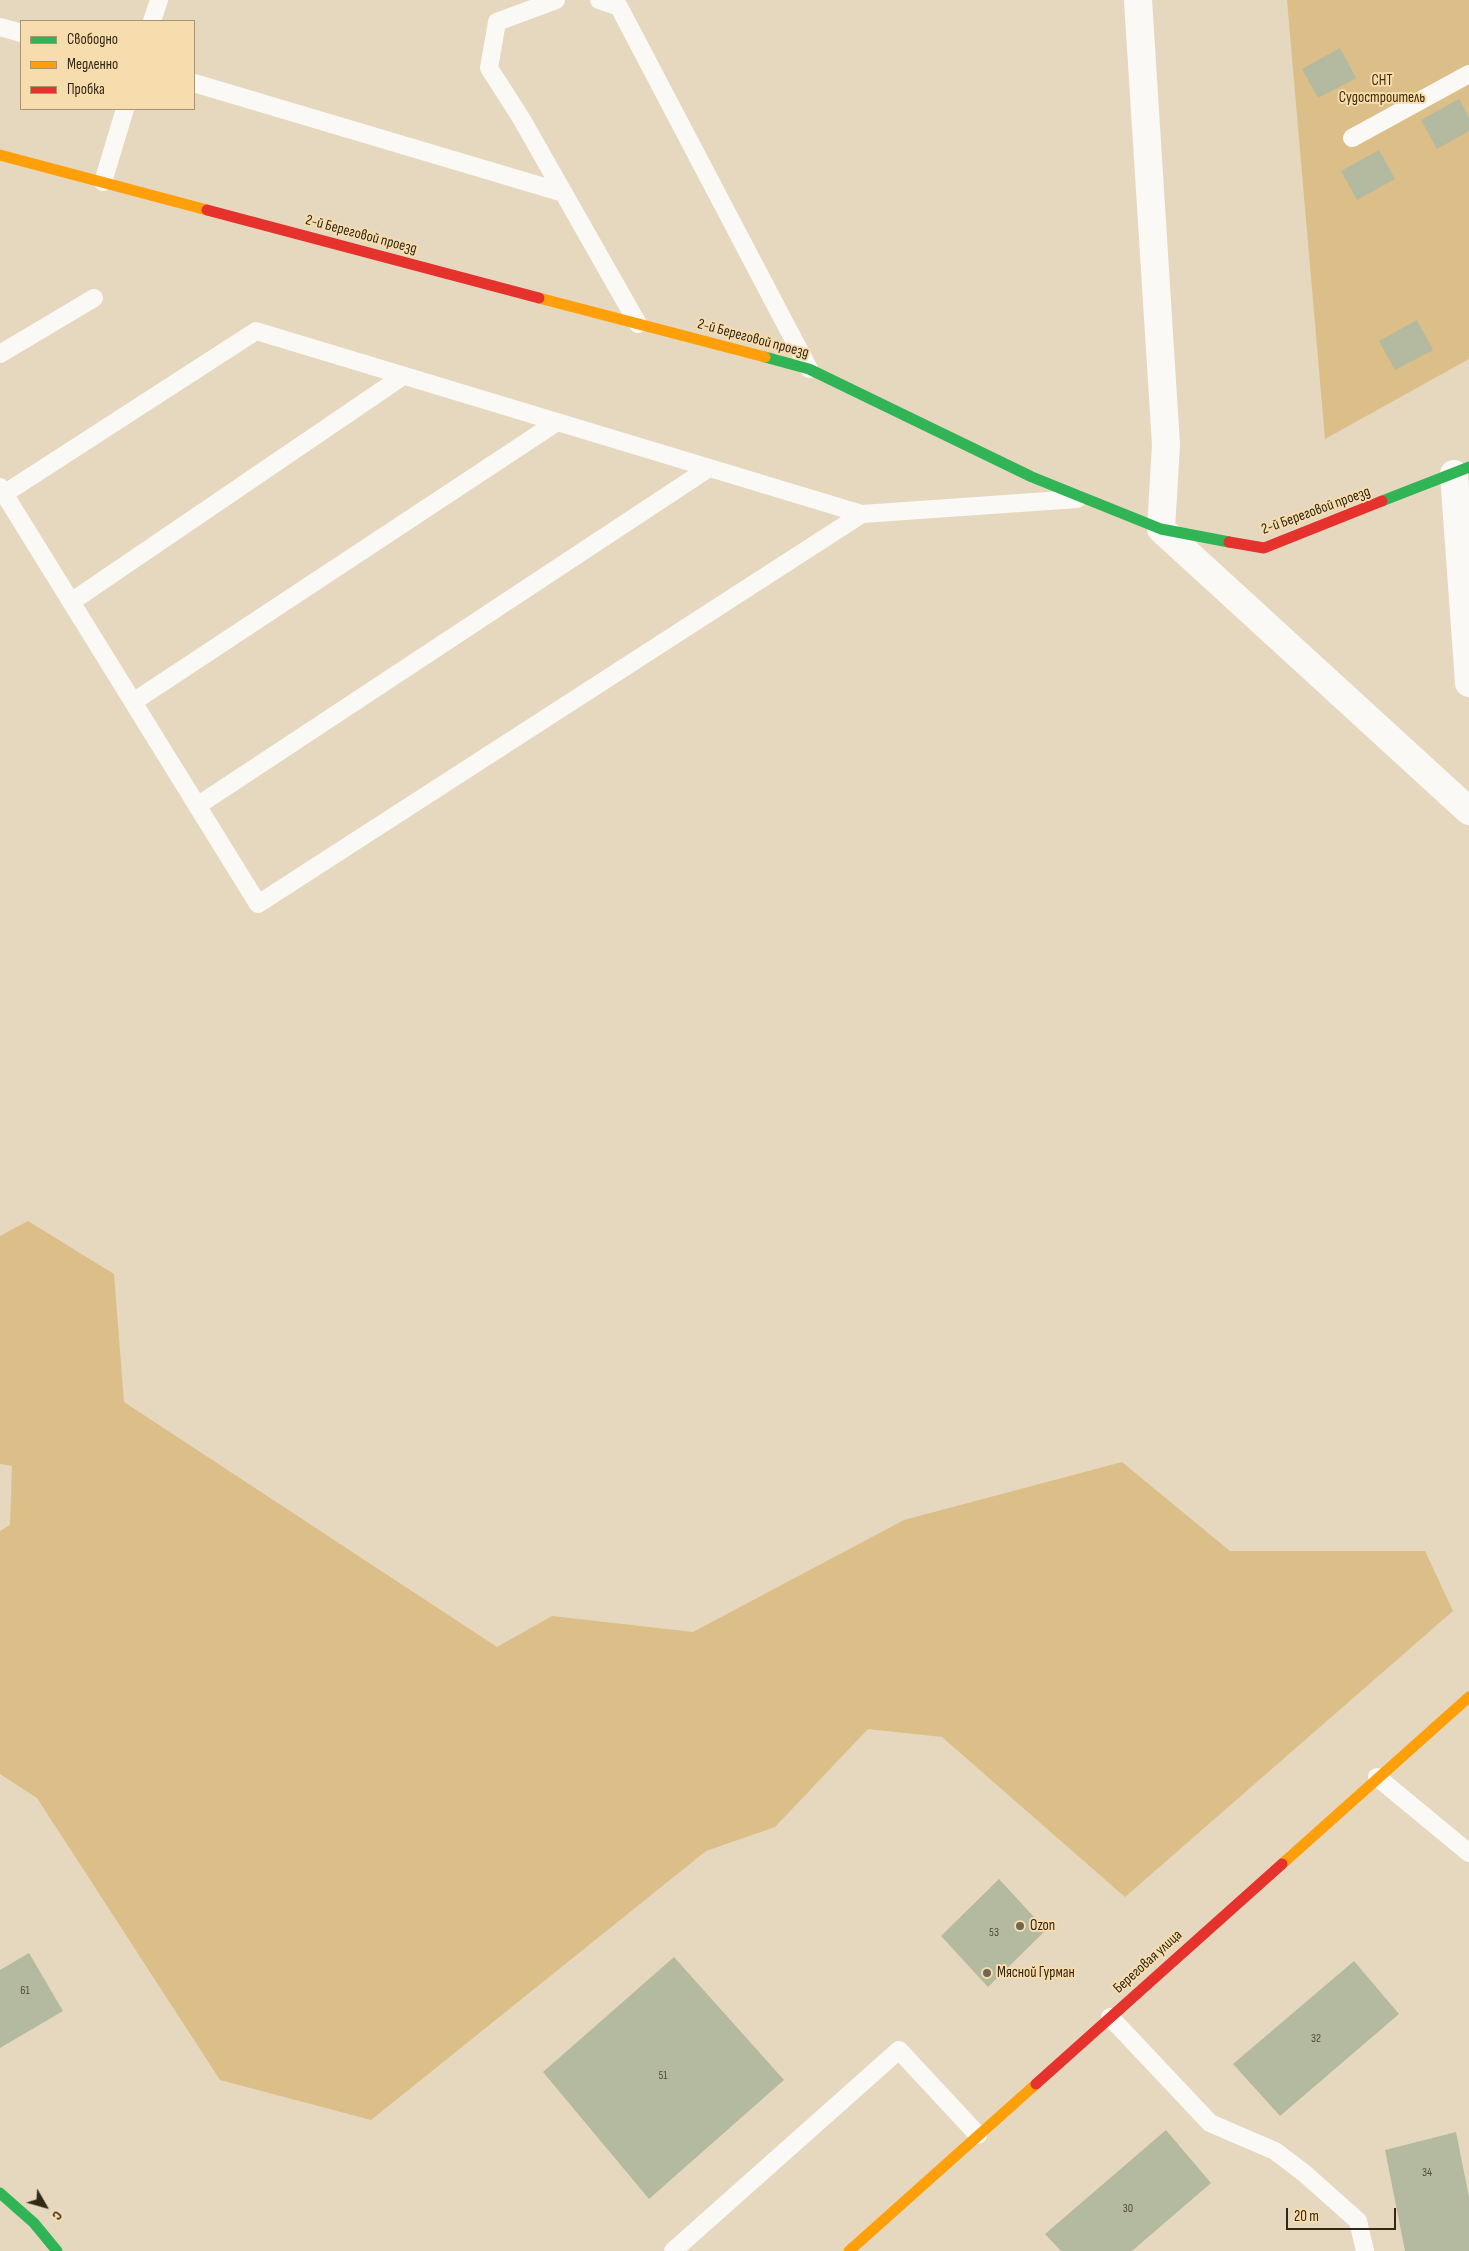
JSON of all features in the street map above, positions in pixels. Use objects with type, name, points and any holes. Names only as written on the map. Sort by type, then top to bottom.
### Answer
[{"type":"street","points":[[1138,0],[1166,445],[1161,529],[1469,811]]},
{"type":"street","name":"2-й Береговой проезд","points":[[0,155],[809,369],[1032,477],[1161,529],[1264,548],[1462,470]]},
{"type":"street","points":[[1462,470],[1469,683]]},
{"type":"street","name":"Береговая улица","points":[[849,2251],[1377,1777],[1469,1697]]},
{"type":"street","points":[[0,2193],[34,2223],[57,2251]]},
{"type":"lane","points":[[152,20],[159,0]]},
{"type":"lane","points":[[556,0],[497,22],[489,68],[522,118],[638,324]]},
{"type":"lane","points":[[599,0],[619,7],[809,369]]},
{"type":"lane","points":[[0,28],[20,33]]},
{"type":"lane","points":[[1352,138],[1469,74]]},
{"type":"lane","points":[[195,82],[564,193]]},
{"type":"lane","points":[[103,182],[125,110]]},
{"type":"lane","points":[[0,354],[94,298]]},
{"type":"lane","points":[[862,514],[258,904],[2,491],[256,331],[862,514],[1085,498]]},
{"type":"lane","points":[[71,602],[403,376]]},
{"type":"lane","points":[[133,702],[557,422]]},
{"type":"lane","points":[[197,806],[710,468]]},
{"type":"lane","points":[[1377,1777],[1469,1853]]},
{"type":"lane","points":[[1110,2017],[1210,2123],[1275,2151],[1304,2173],[1358,2221],[1365,2251]]},
{"type":"lane","points":[[673,2251],[899,2050],[978,2135]]},
{"type":"green space","name":"СНТ Судостроитель","points":[[1287,0],[1469,0],[1469,359],[1325,439]]},
{"type":"green space","points":[[28,1221],[114,1274],[124,1402],[497,1647],[552,1616],[693,1632],[904,1520],[1122,1462],[1230,1551],[1425,1551],[1453,1611],[1125,1897],[942,1737],[868,1729],[775,1827],[706,1851],[371,2120],[220,2080],[37,1798],[0,1774],[0,1531],[10,1525],[12,1466],[0,1464],[0,1236]]},
{"type":"building","points":[[1340,48],[1356,78],[1318,98],[1302,69]]},
{"type":"building","points":[[1459,99],[1469,118],[1469,131],[1437,149],[1421,120]]},
{"type":"building","points":[[1379,150],[1395,179],[1357,200],[1341,171]]},
{"type":"building","points":[[1417,320],[1433,350],[1395,370],[1379,341]]},
{"type":"building","points":[[999,1879],[1046,1930],[988,1987],[941,1936]]},
{"type":"building","points":[[29,1953],[63,2011],[0,2048],[0,1970]]},
{"type":"building","points":[[674,1957],[784,2080],[649,2199],[543,2072]]},
{"type":"building","points":[[1354,1961],[1399,2014],[1280,2116],[1233,2064]]},
{"type":"building","points":[[1166,2130],[1211,2183],[1132,2251],[1061,2251],[1045,2234]]},
{"type":"building","points":[[1456,2132],[1469,2197],[1469,2251],[1405,2251],[1385,2150]]},
{"type":"traffic: fast","points":[[765,357],[809,369],[1032,477],[1161,529],[1229,542]]},
{"type":"traffic: fast","points":[[1382,501],[1469,467]]},
{"type":"traffic: fast","points":[[0,2193],[34,2223],[57,2251]]},
{"type":"traffic: slow","points":[[0,155],[207,210]]},
{"type":"traffic: slow","points":[[539,298],[765,357]]},
{"type":"traffic: slow","points":[[1282,1864],[1469,1697]]},
{"type":"traffic: slow","points":[[849,2251],[1036,2084]]},
{"type":"traffic: jam","points":[[207,210],[539,298]]},
{"type":"traffic: jam","points":[[1229,542],[1264,548],[1382,501]]},
{"type":"traffic: jam","points":[[1036,2084],[1282,1864]]},
{"type":"place","name":"Ozon","points":[[1020,1926]]},
{"type":"place","name":"Мясной Гурман","points":[[987,1973]]}]
